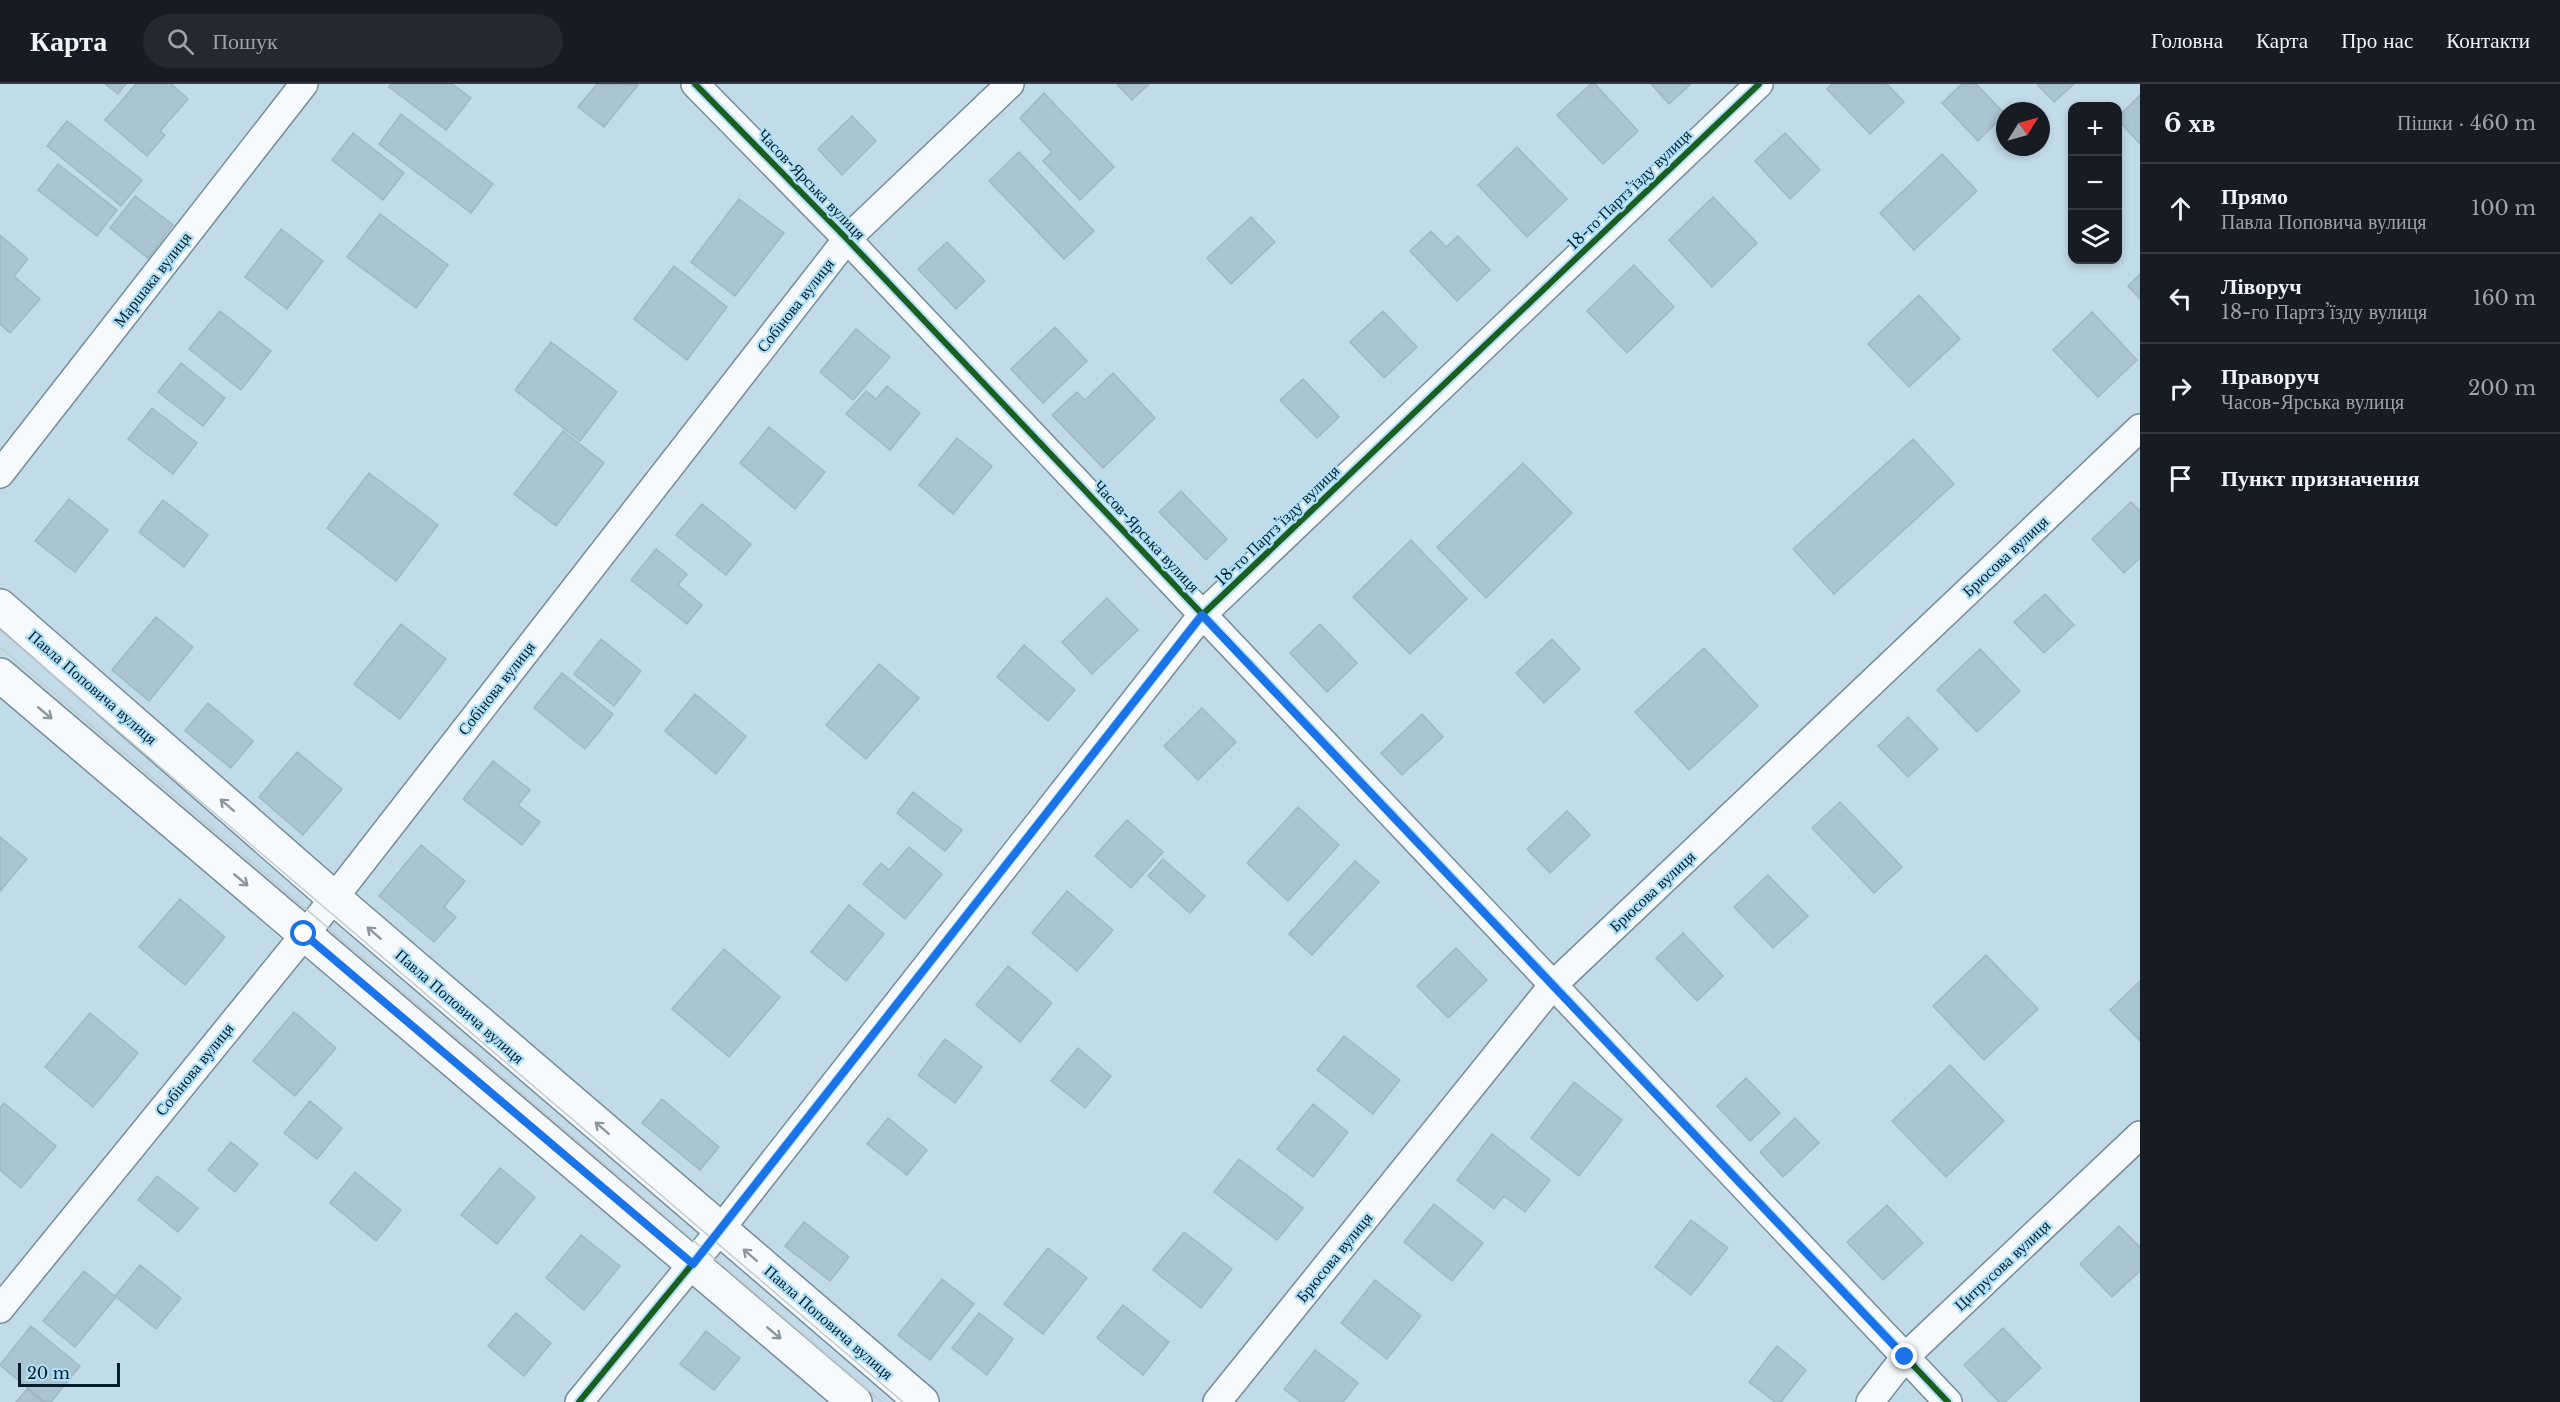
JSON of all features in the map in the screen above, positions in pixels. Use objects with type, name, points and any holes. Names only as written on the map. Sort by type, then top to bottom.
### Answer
[{"type":"main road","name":"Павла Поповича вулиця","points":[[0,606],[333,897],[922,1402]]},
{"type":"main road","points":[[0,675],[855,1402]]},
{"type":"street","name":"Маршака вулиця","points":[[0,474],[304,84]]},
{"type":"street","name":"Часов-Ярська вулиця","points":[[695,84],[847,239],[1948,1402]]},
{"type":"street","name":"Собінова вулиця","points":[[0,1309],[304,934],[847,239],[1010,84]]},
{"type":"street","name":"18-го Партз’їзду вулиця","points":[[579,1402],[693,1264],[1202,615],[1759,84]]},
{"type":"street","name":"Брюсова вулиця","points":[[1217,1402],[1553,985],[2140,428]]},
{"type":"street","name":"Цитрусова вулиця","points":[[1870,1402],[1905,1357],[2140,1135]]},
{"type":"building","points":[[105,84],[126,84],[118,94]]},
{"type":"building","points":[[136,84],[171,84],[188,99],[160,131],[165,135],[147,156],[105,120]]},
{"type":"building","points":[[391,84],[452,84],[471,98],[446,130],[389,87]]},
{"type":"building","points":[[597,84],[638,85],[604,127],[578,107]]},
{"type":"building","points":[[1117,84],[1149,84],[1132,100]]},
{"type":"building","points":[[1591,84],[1595,84],[1638,131],[1603,164],[1557,115]]},
{"type":"building","points":[[1651,84],[1691,84],[1669,104]]},
{"type":"building","points":[[1832,84],[1887,84],[1904,102],[1870,134],[1827,89]]},
{"type":"building","points":[[1962,84],[1976,84],[1996,105],[1996,123],[1978,141],[1942,103]]},
{"type":"building","points":[[2037,84],[2074,84],[2054,102]]},
{"type":"building","points":[[1044,93],[1114,167],[1080,200],[1043,161],[1052,152],[1020,118]]},
{"type":"building","points":[[2140,95],[2140,144],[2122,124],[2122,113]]},
{"type":"building","points":[[401,114],[493,184],[471,213],[379,144]]},
{"type":"building","points":[[852,116],[876,141],[842,175],[818,149]]},
{"type":"building","points":[[67,121],[142,180],[121,206],[47,146]]},
{"type":"building","points":[[353,133],[404,173],[383,200],[332,160]]},
{"type":"building","points":[[1785,133],[1820,170],[1790,199],[1755,161]]},
{"type":"building","points":[[1517,147],[1567,199],[1527,237],[1478,185]]},
{"type":"building","points":[[1019,152],[1094,231],[1064,259],[989,181]]},
{"type":"building","points":[[1942,154],[1977,191],[1914,250],[1880,213]]},
{"type":"building","points":[[58,164],[117,210],[97,236],[38,190]]},
{"type":"building","points":[[135,196],[173,225],[148,258],[110,228]]},
{"type":"building","points":[[1713,197],[1757,243],[1712,287],[1669,240]]},
{"type":"building","points":[[739,199],[784,233],[735,296],[691,262]]},
{"type":"building","points":[[380,214],[448,265],[416,308],[347,257]]},
{"type":"building","points":[[1251,217],[1275,242],[1231,284],[1207,258]]},
{"type":"building","points":[[281,229],[323,261],[287,309],[245,277]]},
{"type":"building","points":[[1431,231],[1446,247],[1458,236],[1490,270],[1457,301],[1410,251]]},
{"type":"building","points":[[0,235],[28,259],[14,276],[40,299],[10,333],[0,324]]},
{"type":"building","points":[[947,242],[985,281],[956,309],[918,269]]},
{"type":"building","points":[[1634,265],[1674,307],[1627,353],[1587,311]]},
{"type":"building","points":[[674,266],[727,307],[687,360],[634,319]]},
{"type":"building","points":[[2140,274],[2140,299],[2128,286]]},
{"type":"building","points":[[1919,295],[1960,339],[1909,387],[1868,344]]},
{"type":"building","points":[[220,311],[271,351],[241,390],[189,349]]},
{"type":"building","points":[[1383,311],[1417,347],[1384,378],[1350,342]]},
{"type":"building","points":[[2092,312],[2137,360],[2098,397],[2053,350]]},
{"type":"building","points":[[1055,327],[1087,361],[1043,403],[1011,369]]},
{"type":"building","points":[[856,329],[890,357],[853,400],[820,372]]},
{"type":"building","points":[[551,342],[617,392],[580,441],[515,390]]},
{"type":"building","points":[[181,363],[225,398],[203,426],[158,392]]},
{"type":"building","points":[[1113,373],[1155,418],[1103,468],[1052,415],[1077,392],[1085,400]]},
{"type":"building","points":[[1303,379],[1339,417],[1317,438],[1280,400]]},
{"type":"building","points":[[887,386],[920,413],[890,450],[846,414],[866,391],[876,399]]},
{"type":"building","points":[[152,408],[197,443],[173,474],[128,439]]},
{"type":"building","points":[[769,427],[825,472],[795,509],[740,463]]},
{"type":"building","points":[[563,431],[604,463],[556,526],[514,494]]},
{"type":"building","points":[[957,438],[992,466],[953,514],[919,485]]},
{"type":"building","points":[[1913,439],[1954,484],[1834,594],[1793,549]]},
{"type":"building","points":[[1523,463],[1572,513],[1486,598],[1437,547]]},
{"type":"building","points":[[369,473],[438,525],[396,581],[327,528]]},
{"type":"building","points":[[1181,491],[1227,539],[1206,560],[1159,512]]},
{"type":"building","points":[[69,499],[108,530],[75,572],[35,541]]},
{"type":"building","points":[[163,500],[208,535],[184,567],[139,532]]},
{"type":"building","points":[[2131,502],[2140,511],[2140,558],[2124,573],[2092,539]]},
{"type":"building","points":[[702,504],[751,544],[726,575],[676,535]]},
{"type":"building","points":[[1411,540],[1467,599],[1410,654],[1353,597]]},
{"type":"building","points":[[656,549],[687,574],[678,585],[702,605],[687,624],[631,580]]},
{"type":"building","points":[[2045,594],[2074,625],[2044,653],[2014,622]]},
{"type":"building","points":[[1107,598],[1138,630],[1092,674],[1062,642]]},
{"type":"building","points":[[156,617],[193,647],[149,701],[112,670]]},
{"type":"building","points":[[401,624],[446,659],[400,719],[354,684]]},
{"type":"building","points":[[1320,624],[1357,663],[1327,692],[1290,653]]},
{"type":"building","points":[[601,639],[641,671],[614,706],[574,674]]},
{"type":"building","points":[[1552,639],[1580,669],[1544,703],[1516,673]]},
{"type":"building","points":[[1024,645],[1075,690],[1048,721],[997,677]]},
{"type":"building","points":[[1704,648],[1758,706],[1689,770],[1635,712]]},
{"type":"building","points":[[1980,649],[2020,691],[1977,732],[1937,690]]},
{"type":"building","points":[[879,664],[919,698],[866,759],[826,725]]},
{"type":"building","points":[[562,673],[613,714],[585,749],[534,708]]},
{"type":"building","points":[[695,694],[746,736],[716,774],[665,731]]},
{"type":"building","points":[[208,703],[253,741],[231,768],[185,731]]},
{"type":"building","points":[[1202,708],[1236,742],[1198,780],[1164,746]]},
{"type":"building","points":[[1422,714],[1443,737],[1402,775],[1381,753]]},
{"type":"building","points":[[1908,717],[1938,749],[1908,777],[1878,746]]},
{"type":"building","points":[[297,752],[342,789],[303,835],[259,797]]},
{"type":"building","points":[[493,761],[530,790],[518,805],[540,822],[522,845],[463,799]]},
{"type":"building","points":[[913,792],[962,830],[945,851],[897,813]]},
{"type":"building","points":[[1840,802],[1902,867],[1874,893],[1812,828]]},
{"type":"building","points":[[1298,807],[1339,845],[1288,901],[1247,863]]},
{"type":"building","points":[[1567,811],[1590,835],[1550,873],[1527,849]]},
{"type":"building","points":[[1127,820],[1163,852],[1131,888],[1095,856]]},
{"type":"building","points":[[0,837],[27,859],[0,891]]},
{"type":"building","points":[[421,845],[465,881],[444,907],[456,917],[434,942],[379,896]]},
{"type":"building","points":[[909,847],[942,874],[905,919],[863,884],[881,863],[889,870]]},
{"type":"building","points":[[1163,859],[1205,896],[1190,913],[1148,876]]},
{"type":"building","points":[[1355,861],[1379,882],[1312,955],[1289,934]]},
{"type":"building","points":[[1768,875],[1808,916],[1773,948],[1734,907]]},
{"type":"building","points":[[1067,891],[1113,930],[1077,971],[1032,933]]},
{"type":"building","points":[[180,899],[225,937],[185,985],[139,947]]},
{"type":"building","points":[[849,905],[884,934],[846,981],[811,952]]},
{"type":"building","points":[[1683,933],[1723,976],[1697,1001],[1656,958]]},
{"type":"building","points":[[1456,948],[1487,980],[1448,1018],[1417,986]]},
{"type":"building","points":[[724,949],[780,997],[729,1057],[672,1009]]},
{"type":"building","points":[[1986,955],[2038,1009],[1984,1060],[1933,1006]]},
{"type":"building","points":[[1008,966],[1052,1003],[1020,1042],[976,1005]]},
{"type":"building","points":[[2140,981],[2140,1041],[2110,1010]]},
{"type":"building","points":[[294,1012],[336,1048],[295,1096],[253,1061]]},
{"type":"building","points":[[90,1013],[138,1053],[93,1107],[45,1067]]},
{"type":"building","points":[[1344,1036],[1400,1080],[1373,1114],[1317,1070]]},
{"type":"building","points":[[945,1039],[982,1067],[955,1103],[918,1075]]},
{"type":"building","points":[[1078,1048],[1111,1076],[1085,1108],[1051,1081]]},
{"type":"building","points":[[1950,1065],[2004,1121],[1946,1177],[1892,1121]]},
{"type":"building","points":[[1746,1078],[1780,1113],[1750,1141],[1717,1106]]},
{"type":"building","points":[[1574,1082],[1622,1120],[1579,1176],[1531,1138]]},
{"type":"building","points":[[662,1099],[719,1147],[700,1170],[642,1123]]},
{"type":"building","points":[[310,1101],[342,1128],[317,1159],[284,1133]]},
{"type":"building","points":[[4,1103],[56,1146],[21,1188],[0,1170],[0,1108]]},
{"type":"building","points":[[1313,1104],[1348,1132],[1313,1177],[1277,1149]]},
{"type":"building","points":[[888,1118],[927,1150],[907,1175],[867,1144]]},
{"type":"building","points":[[1795,1118],[1819,1143],[1783,1177],[1760,1152]]},
{"type":"building","points":[[1492,1134],[1550,1180],[1525,1212],[1504,1196],[1494,1209],[1457,1180]]},
{"type":"building","points":[[231,1142],[258,1164],[235,1192],[208,1170]]},
{"type":"building","points":[[1239,1159],[1303,1208],[1277,1240],[1214,1192]]},
{"type":"building","points":[[500,1168],[535,1197],[497,1244],[461,1215]]},
{"type":"building","points":[[355,1172],[401,1210],[376,1241],[330,1203]]},
{"type":"building","points":[[157,1176],[198,1208],[178,1232],[138,1200]]},
{"type":"building","points":[[1434,1204],[1483,1243],[1452,1281],[1404,1242]]},
{"type":"building","points":[[1887,1205],[1923,1243],[1883,1280],[1847,1242]]},
{"type":"building","points":[[1691,1220],[1728,1248],[1691,1295],[1655,1267]]},
{"type":"building","points":[[804,1222],[849,1257],[830,1281],[785,1246]]},
{"type":"building","points":[[2119,1226],[2140,1247],[2140,1271],[2112,1297],[2080,1264]]},
{"type":"building","points":[[1184,1232],[1232,1269],[1201,1308],[1153,1270]]},
{"type":"building","points":[[581,1235],[620,1266],[584,1310],[546,1278]]},
{"type":"building","points":[[1048,1248],[1087,1278],[1043,1334],[1004,1304]]},
{"type":"building","points":[[140,1265],[181,1298],[156,1329],[115,1296]]},
{"type":"building","points":[[84,1271],[116,1297],[75,1347],[43,1321]]},
{"type":"building","points":[[942,1279],[974,1304],[930,1360],[898,1335]]},
{"type":"building","points":[[1375,1280],[1421,1316],[1387,1359],[1341,1323]]},
{"type":"building","points":[[1123,1305],[1169,1342],[1143,1375],[1097,1338]]},
{"type":"building","points":[[516,1313],[551,1343],[524,1376],[488,1346]]},
{"type":"building","points":[[979,1313],[1013,1339],[987,1375],[952,1348]]},
{"type":"building","points":[[31,1326],[80,1366],[51,1402],[45,1402],[0,1365]]},
{"type":"building","points":[[2003,1328],[2041,1368],[2005,1402],[1999,1402],[1964,1365]]},
{"type":"building","points":[[706,1331],[740,1358],[714,1390],[680,1364]]},
{"type":"building","points":[[1777,1346],[1806,1370],[1781,1402],[1775,1402],[1749,1382]]},
{"type":"building","points":[[1315,1350],[1358,1383],[1343,1402],[1301,1402],[1284,1389]]},
{"type":"building","points":[[27,1389],[43,1402],[16,1402]]},
{"type":"tram line","points":[[0,630],[903,1402]]},
{"type":"tram line","points":[[0,647],[882,1402]]},
{"type":"cycle path","points":[[695,84],[847,239],[1948,1402]]},
{"type":"cycle path","points":[[579,1402],[712,1240],[1202,615],[1759,84]]},
{"type":"route","points":[[304,934],[693,1264],[1202,615],[1905,1357]]}]
